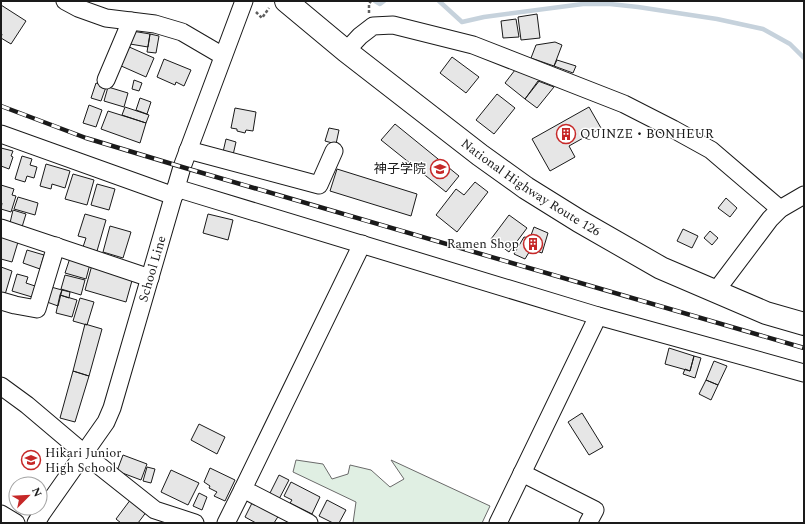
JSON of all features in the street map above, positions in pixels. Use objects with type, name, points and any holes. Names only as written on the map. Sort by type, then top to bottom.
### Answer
[{"type":"highway","name":"National Highway Route 126","points":[[286,1],[346,51],[480,156],[526,188],[579,221],[661,268],[766,313],[804,324]]},
{"type":"street","points":[[65,1],[78,8],[106,18],[155,24],[182,32],[223,56]]},
{"type":"street","name":"School Line","points":[[36,523],[106,422],[112,408],[188,150],[244,1]]},
{"type":"street","points":[[106,80],[131,21]]},
{"type":"street","points":[[346,51],[360,36],[373,26],[393,25],[473,45],[624,104],[673,129],[711,150],[780,208]]},
{"type":"street","points":[[1,134],[175,192],[362,244],[598,316],[804,373]]},
{"type":"street","points":[[188,150],[319,185],[334,151]]},
{"type":"street","points":[[715,292],[766,223],[780,208],[804,195]]},
{"type":"street","points":[[1,228],[150,278]]},
{"type":"street","points":[[226,523],[244,489],[362,244]]},
{"type":"street","points":[[1,301],[37,309],[56,246]]},
{"type":"street","points":[[498,523],[598,316]]},
{"type":"street","points":[[1,386],[27,405],[85,453],[154,517],[195,523]]},
{"type":"street","points":[[522,473],[595,510],[588,523]]},
{"type":"street","points":[[244,489],[310,523]]},
{"type":"street","points":[[1,514],[16,523]]},
{"type":"green space","points":[[296,460],[323,464],[332,479],[348,474],[350,465],[371,470],[390,487],[404,479],[391,460],[490,506],[482,523],[353,523],[356,502],[293,472]]},
{"type":"building","points":[[1,5],[26,21],[11,44],[1,38]]},
{"type":"building","points":[[537,14],[540,38],[521,40],[518,17]]},
{"type":"building","points":[[516,19],[519,37],[503,38],[501,21]]},
{"type":"building","points":[[132,31],[150,34],[148,47],[130,44]]},
{"type":"building","points":[[150,34],[159,36],[156,53],[147,52]]},
{"type":"building","points":[[555,42],[562,45],[554,66],[531,58],[536,45]]},
{"type":"building","points":[[127,46],[154,58],[146,77],[119,65]]},
{"type":"building","points":[[452,57],[479,77],[466,93],[440,73]]},
{"type":"building","points":[[164,59],[191,70],[184,86],[176,82],[175,85],[157,77]]},
{"type":"building","points":[[557,60],[576,66],[573,73],[554,66]]},
{"type":"building","points":[[515,70],[540,80],[525,99],[505,83]]},
{"type":"building","points":[[134,80],[142,83],[139,91],[132,89]]},
{"type":"building","points":[[538,81],[554,87],[537,108],[525,99]]},
{"type":"building","points":[[96,83],[106,87],[101,101],[91,98]]},
{"type":"building","points":[[108,87],[128,93],[124,107],[104,101]]},
{"type":"building","points":[[497,94],[515,108],[494,134],[476,120]]},
{"type":"building","points":[[140,98],[151,102],[147,114],[136,110]]},
{"type":"building","points":[[89,105],[102,110],[96,127],[83,123]]},
{"type":"building","points":[[125,107],[149,115],[146,123],[122,115]]},
{"type":"building","name":"QUINZE・BONHEUR","points":[[589,107],[601,128],[569,146],[575,157],[550,171],[532,139]]},
{"type":"building","points":[[235,108],[256,112],[253,131],[246,130],[245,133],[231,128]]},
{"type":"building","points":[[108,111],[146,123],[140,143],[101,129]]},
{"type":"building","points":[[395,124],[459,176],[446,192],[381,140]]},
{"type":"building","points":[[329,128],[339,130],[336,144],[325,141]]},
{"type":"building","points":[[226,139],[236,142],[233,155],[223,152]]},
{"type":"building","points":[[1,148],[13,151],[11,156],[13,157],[9,169],[1,166]]},
{"type":"building","points":[[22,156],[32,159],[30,165],[37,167],[34,178],[27,176],[25,182],[15,179]]},
{"type":"building","points":[[46,164],[70,171],[65,188],[52,184],[51,189],[40,186]]},
{"type":"building","points":[[337,169],[417,194],[411,216],[330,191]]},
{"type":"building","points":[[73,174],[94,180],[87,205],[65,199]]},
{"type":"building","points":[[475,182],[488,192],[457,232],[436,215],[456,189],[464,195]]},
{"type":"building","points":[[97,184],[115,189],[109,210],[91,205]]},
{"type":"building","points":[[1,185],[14,189],[12,195],[16,196],[11,212],[1,209]]},
{"type":"building","points":[[18,197],[38,203],[35,215],[14,209]]},
{"type":"building","points":[[726,198],[737,208],[730,217],[718,208]]},
{"type":"building","points":[[13,210],[26,214],[22,227],[10,223]]},
{"type":"building","points":[[85,214],[106,220],[97,251],[83,247],[86,238],[78,236]]},
{"type":"building","points":[[208,214],[233,220],[228,240],[203,233]]},
{"type":"building","points":[[509,215],[527,228],[509,252],[491,239]]},
{"type":"building","points":[[110,226],[131,232],[123,258],[103,252]]},
{"type":"building","name":"Ramen Shop","points":[[534,227],[548,233],[542,253],[531,249],[525,259],[514,254],[524,237],[530,238]]},
{"type":"building","points":[[683,229],[698,236],[692,248],[677,241]]},
{"type":"building","points":[[710,231],[718,238],[712,245],[704,238]]},
{"type":"building","points":[[1,236],[18,242],[12,262],[1,259]]},
{"type":"building","points":[[27,250],[44,255],[40,269],[23,263]]},
{"type":"building","points":[[70,258],[90,264],[86,279],[65,273]]},
{"type":"building","points":[[92,265],[133,277],[126,302],[85,290]]},
{"type":"building","points":[[1,267],[12,271],[4,298],[1,297]]},
{"type":"building","points":[[17,274],[28,277],[26,283],[35,286],[32,297],[12,291]]},
{"type":"building","points":[[65,275],[85,280],[81,295],[61,289]]},
{"type":"building","points":[[51,287],[62,290],[58,306],[47,302]]},
{"type":"building","points":[[62,290],[70,292],[69,298],[60,295]]},
{"type":"building","points":[[60,295],[77,300],[72,317],[56,313]]},
{"type":"building","points":[[80,298],[94,302],[87,325],[73,321]]},
{"type":"building","points":[[85,324],[102,329],[89,376],[73,371]]},
{"type":"building","points":[[669,348],[694,356],[690,371],[665,364]]},
{"type":"building","points":[[694,356],[701,358],[695,378],[683,374],[685,369],[690,371]]},
{"type":"building","points":[[714,361],[727,366],[718,385],[706,380]]},
{"type":"building","points":[[73,371],[89,376],[75,422],[60,418]]},
{"type":"building","points":[[706,380],[718,385],[711,400],[699,394]]},
{"type":"building","points":[[582,413],[603,447],[589,455],[568,422]]},
{"type":"building","points":[[199,424],[225,437],[217,454],[191,440]]},
{"type":"building","points":[[123,455],[147,464],[141,480],[117,471]]},
{"type":"building","points":[[147,467],[155,469],[151,483],[143,481]]},
{"type":"building","points":[[210,468],[235,480],[225,501],[214,496],[217,492],[209,488],[210,486],[204,482]]},
{"type":"building","points":[[171,470],[199,483],[188,505],[161,492]]},
{"type":"building","points":[[279,475],[289,480],[278,501],[268,497]]},
{"type":"building","points":[[291,482],[320,497],[312,514],[290,503],[292,500],[284,496]]},
{"type":"building","points":[[199,493],[207,497],[202,510],[193,506]]},
{"type":"building","points":[[131,499],[147,511],[138,523],[121,523],[116,519]]},
{"type":"building","points":[[327,500],[346,510],[339,523],[333,523],[319,516]]},
{"type":"building","points":[[253,501],[279,515],[274,523],[256,523],[245,517]]},
{"type":"waterway","points":[[375,1],[380,4],[384,1]]},
{"type":"waterway","points":[[439,1],[462,22],[484,17],[583,4],[610,4],[638,7],[717,19],[763,29],[790,44],[804,58]]},
{"type":"railway","points":[[1,106],[86,138],[182,167],[804,348]]},
{"type":"place","name":"QUINZE・BONHEUR","points":[[566,134]]},
{"type":"place","name":"神子学院","points":[[440,169]]},
{"type":"place","name":"Ramen Shop","points":[[533,244]]},
{"type":"place","name":"Hikari Junior High School","points":[[31,460]]}]
